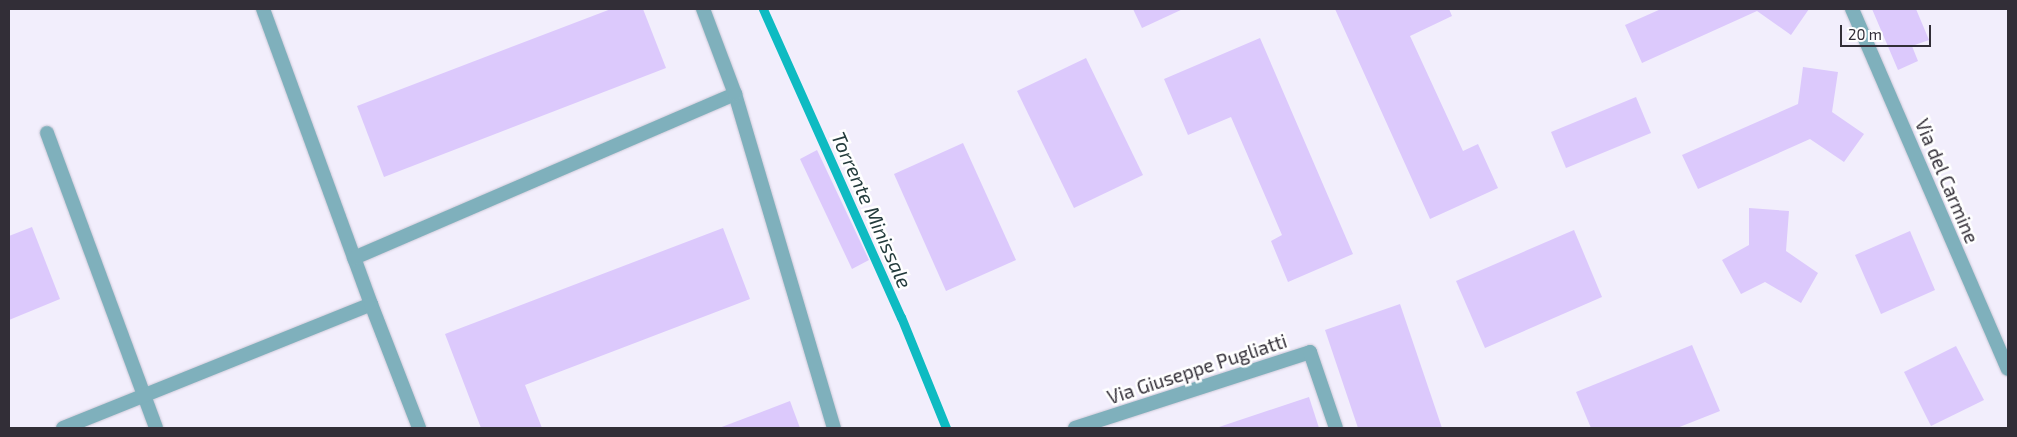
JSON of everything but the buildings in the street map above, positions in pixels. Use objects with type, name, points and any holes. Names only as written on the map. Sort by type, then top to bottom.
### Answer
[{"type":"street","points":[[263,9],[371,304],[420,428]]},
{"type":"street","points":[[703,9],[735,94],[834,428]]},
{"type":"street","name":"Via del Carmine","points":[[1852,9],[2008,369]]},
{"type":"street","points":[[354,258],[735,94]]},
{"type":"street","points":[[46,133],[156,428]]},
{"type":"street","points":[[63,428],[371,304]]},
{"type":"street","name":"Via Giuseppe Pugliatti","points":[[1075,428],[1310,352],[1336,428]]},
{"type":"waterway","name":"Torrente Minissale","points":[[763,9],[901,317],[946,428]]}]
